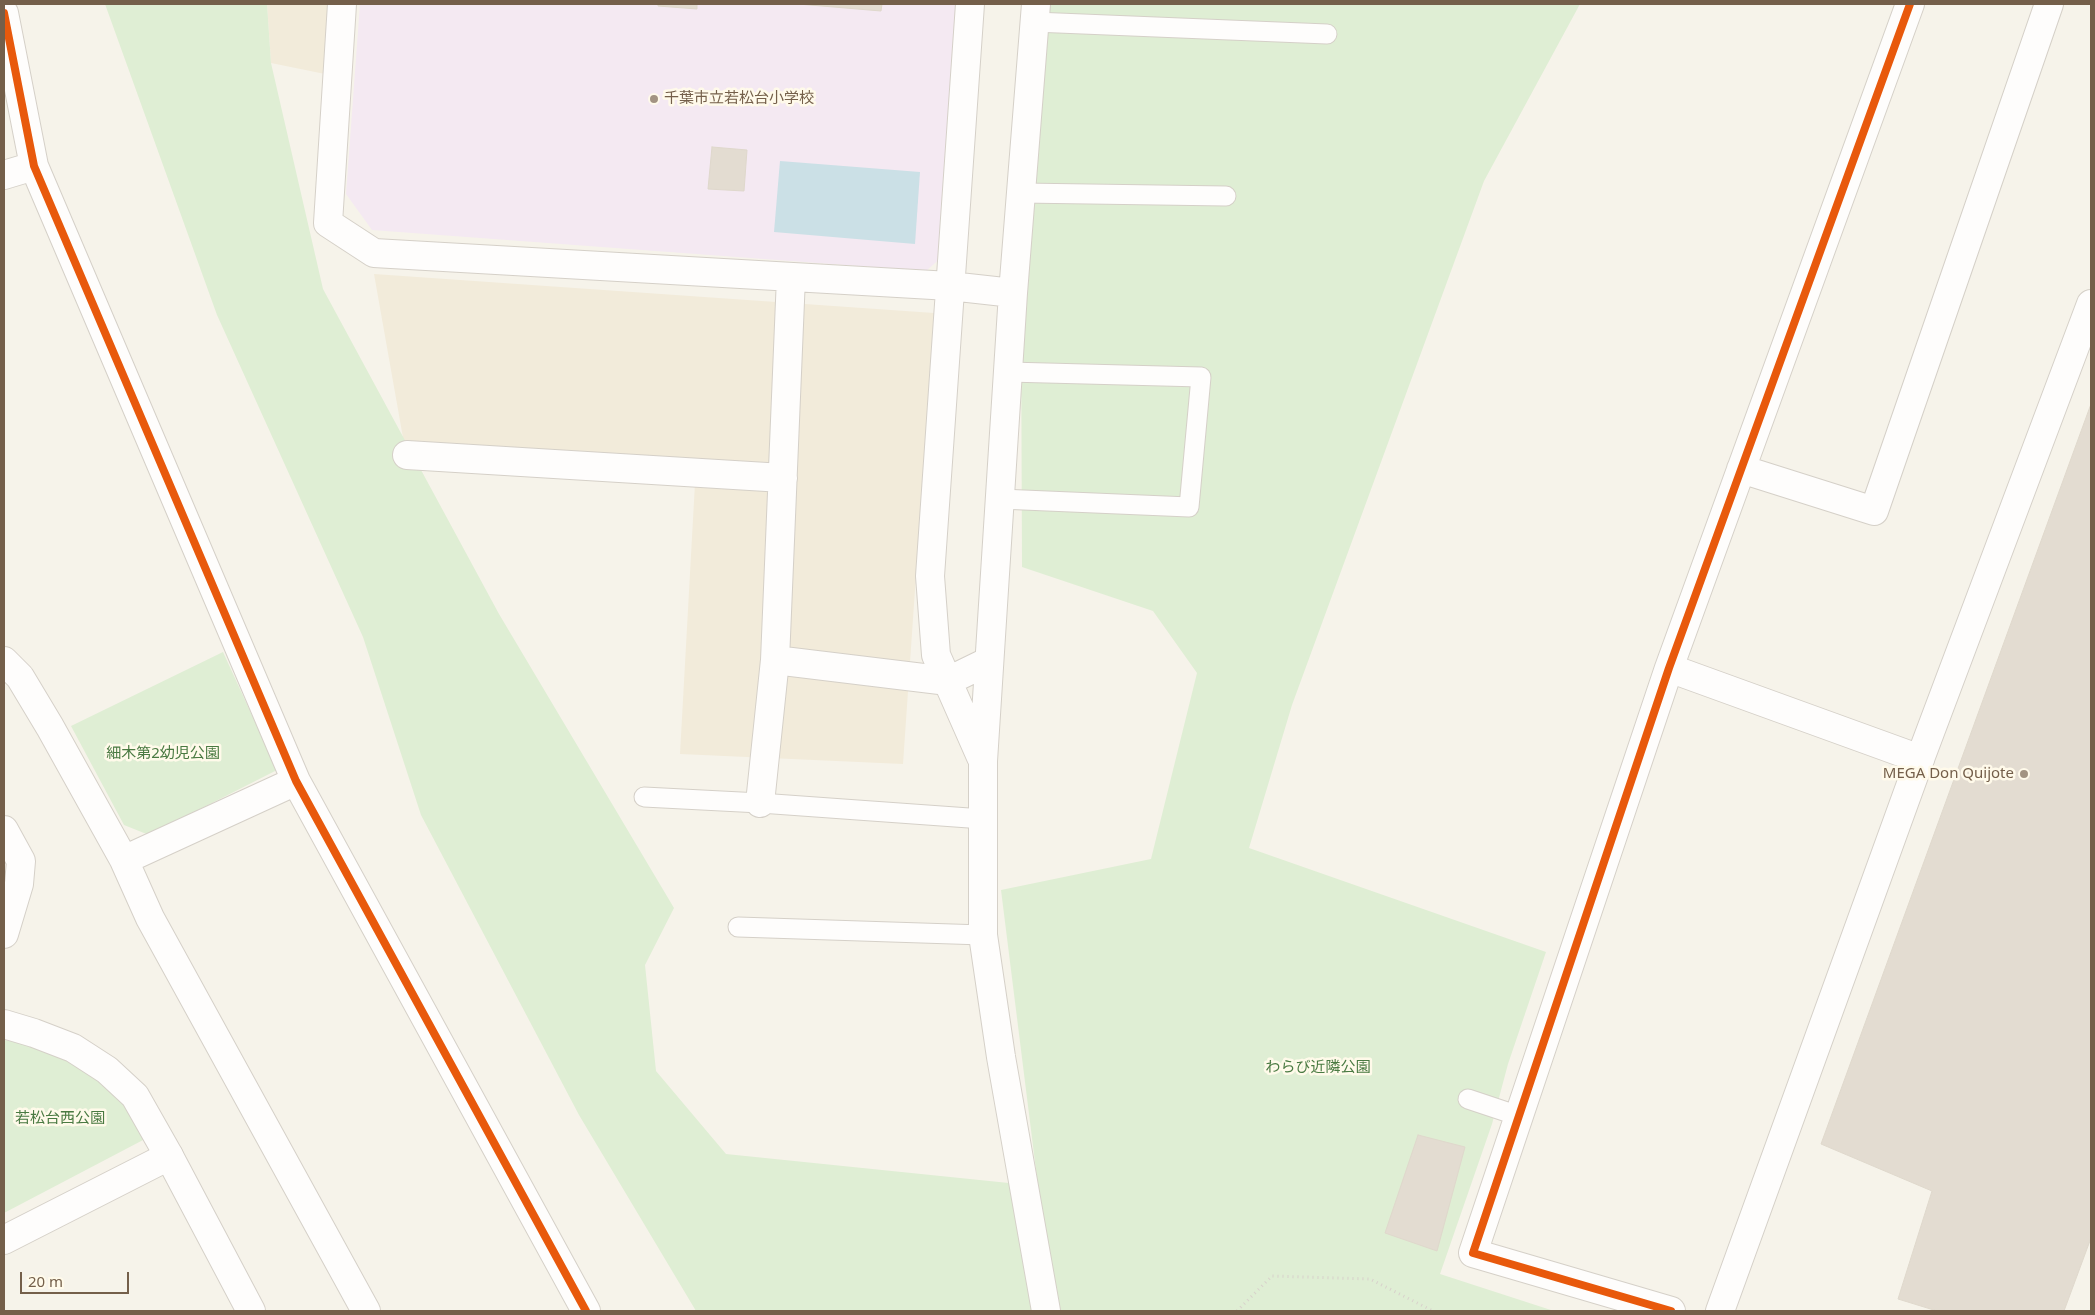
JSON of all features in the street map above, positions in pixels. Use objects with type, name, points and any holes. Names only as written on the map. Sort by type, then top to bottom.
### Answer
[{"type":"street","points":[[342,4],[328,223],[374,253],[950,286],[1013,293]]},
{"type":"street","points":[[970,4],[930,576],[936,655],[983,761]]},
{"type":"street","points":[[1671,1311],[1473,1253],[1669,668],[1910,4]]},
{"type":"street","points":[[1741,469],[1874,511],[2049,4]]},
{"type":"street","points":[[4,13],[34,166],[296,781],[586,1311]]},
{"type":"street","points":[[1035,13],[1013,293],[983,761],[983,935],[1003,1067],[1046,1311]]},
{"type":"street","points":[[4,175],[34,166]]},
{"type":"street","points":[[760,803],[775,660],[792,277]]},
{"type":"street","points":[[1720,1311],[1920,759],[2091,304]]},
{"type":"street","points":[[407,455],[783,478]]},
{"type":"street","points":[[775,660],[948,681],[989,661]]},
{"type":"street","points":[[4,661],[20,677],[25,685],[124,860],[150,918],[366,1311]]},
{"type":"street","points":[[1669,668],[1920,759]]},
{"type":"street","points":[[124,860],[296,781]]},
{"type":"street","points":[[4,830],[21,861],[19,884],[4,934]]},
{"type":"street","points":[[4,1024],[73,1048],[107,1070],[135,1096],[251,1311]]},
{"type":"street","points":[[4,1240],[169,1156]]},
{"type":"lane","points":[[1035,13],[1327,34]]},
{"type":"lane","points":[[1021,193],[1226,196]]},
{"type":"lane","points":[[1000,499],[1189,507],[1201,376],[1008,372]]},
{"type":"lane","points":[[644,797],[760,803],[983,819]]},
{"type":"lane","points":[[738,927],[983,935]]},
{"type":"lane","points":[[1468,1098],[1519,1116]]},
{"type":"path","points":[[1237,1311],[1272,1276],[1370,1279],[1434,1311]]},
{"type":"shaded area","points":[[267,4],[330,4],[325,74],[271,63]]},
{"type":"shaded area","name":"千葉市立若松台小学校","points":[[360,4],[962,4],[942,257],[926,271],[372,230],[346,194]]},
{"type":"shaded area","points":[[780,161],[920,172],[915,244],[774,232]]},
{"type":"shaded area","points":[[374,274],[934,313],[903,764],[680,754],[696,465],[405,449]]},
{"type":"green space","name":"わらび近隣公園","points":[[105,4],[267,4],[271,63],[323,289],[499,614],[674,908],[645,965],[656,1071],[726,1154],[1038,1186],[1001,890],[1151,859],[1197,673],[1153,611],[1022,567],[1021,309],[1049,4],[1580,4],[1484,181],[1292,705],[1249,848],[1546,952],[1508,1064],[1492,1124],[1440,1274],[1554,1311],[696,1311],[579,1115],[421,815],[363,637],[217,315]]},
{"type":"green space","name":"細木第2幼児公園","points":[[223,652],[277,770],[149,835],[124,825],[71,726]]},
{"type":"green space","name":"若松台西公園","points":[[4,1040],[45,1047],[84,1064],[126,1102],[145,1139],[4,1213]]},
{"type":"building","points":[[658,4],[697,4],[697,9],[658,6]]},
{"type":"building","points":[[798,4],[882,4],[881,11]]},
{"type":"building","points":[[712,147],[747,150],[744,191],[708,189]]},
{"type":"building","name":"MEGA Don Quijote","points":[[2091,404],[2091,1238],[2064,1311],[1937,1311],[1898,1299],[1932,1191],[1821,1144]]},
{"type":"building","points":[[1418,1135],[1465,1147],[1437,1251],[1385,1233]]},
{"type":"cycle path","points":[[1671,1311],[1473,1253],[1669,668],[1910,4]]},
{"type":"cycle path","points":[[4,13],[34,166],[296,781],[586,1311]]},
{"type":"place","name":"千葉市立若松台小学校","points":[[654,99]]},
{"type":"place","name":"MEGA Don Quijote","points":[[2024,774]]}]
